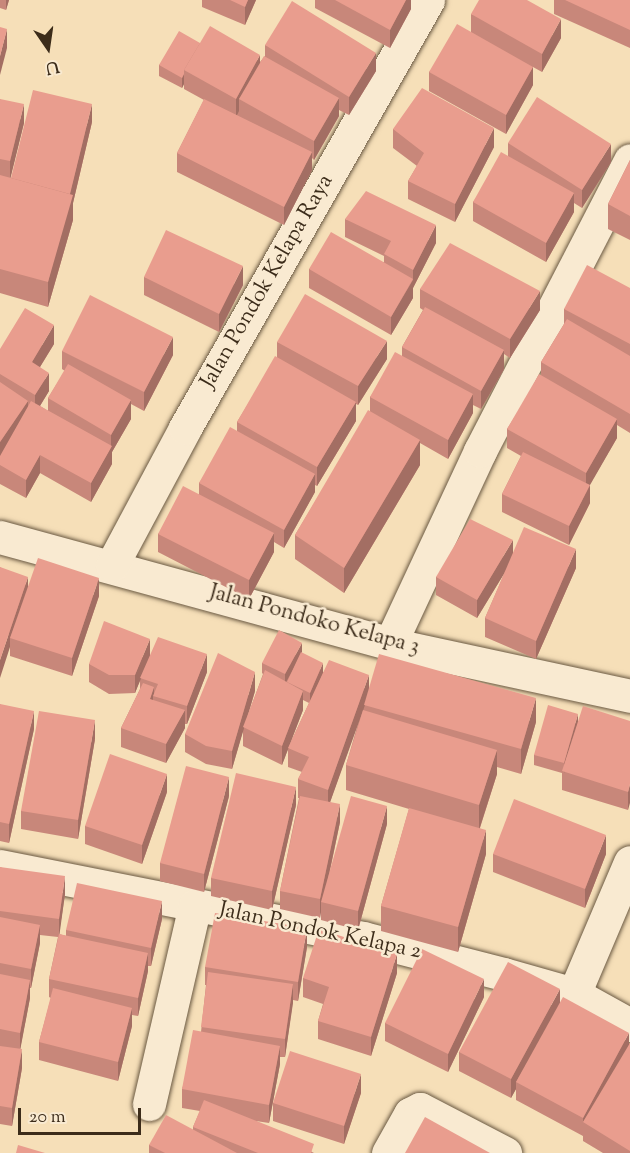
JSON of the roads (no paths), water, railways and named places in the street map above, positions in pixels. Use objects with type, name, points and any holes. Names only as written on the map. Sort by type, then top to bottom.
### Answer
[{"type":"street","name":"Jalan Pondok Kelapa Raya","points":[[112,565],[185,428],[428,0]]},
{"type":"street","points":[[390,644],[480,451],[630,160]]},
{"type":"street","name":"Jalan Pondoko Kelapa 3","points":[[0,537],[112,565],[390,644],[630,696]]},
{"type":"street","points":[[574,994],[630,862]]},
{"type":"street","name":"Jalan Pondok Kelapa 2","points":[[0,866],[363,938],[574,994],[630,1025]]},
{"type":"street","points":[[149,1104],[195,905]]},
{"type":"street","points":[[388,1153],[410,1114],[420,1109],[505,1153]]}]
